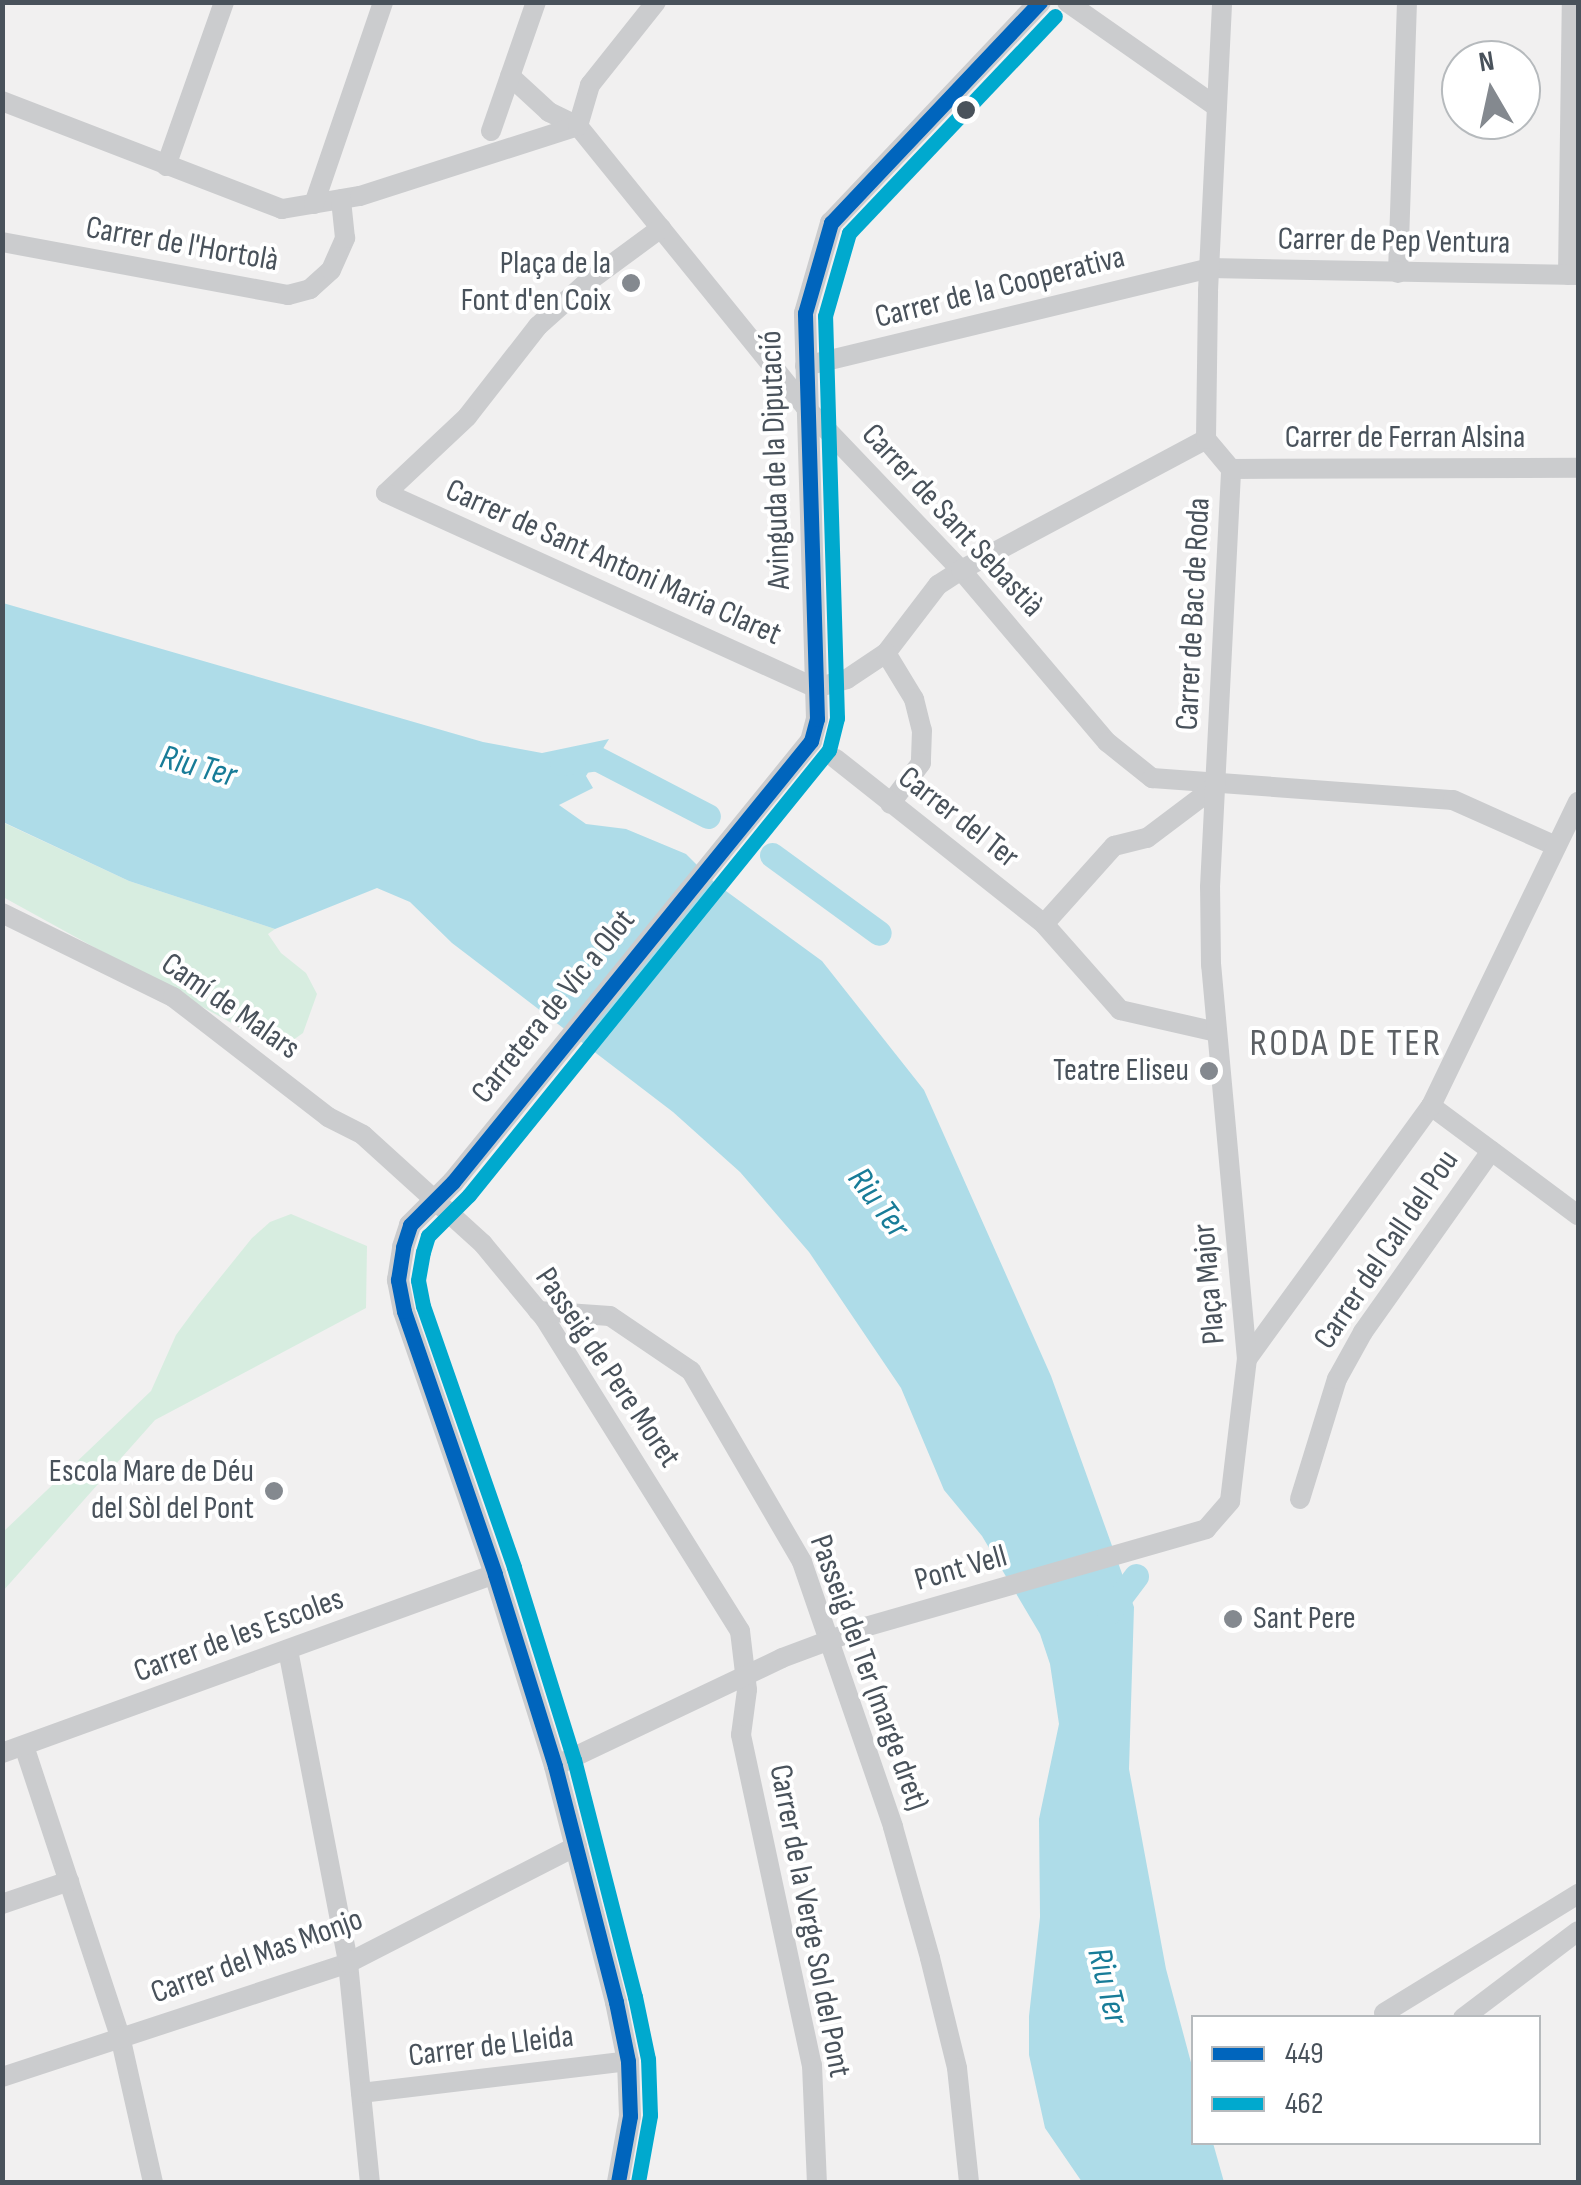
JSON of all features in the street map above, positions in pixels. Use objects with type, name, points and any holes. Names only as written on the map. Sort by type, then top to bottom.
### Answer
[{"type":"street","points":[[166,166],[224,2]]},
{"type":"street","points":[[314,204],[382,2]]},
{"type":"street","points":[[491,131],[536,2]]},
{"type":"street","points":[[2,101],[282,210],[341,199],[578,126],[590,85],[656,2]]},
{"type":"street","name":"Avinguda de la Diputació","points":[[800,758],[817,719],[805,313],[831,223],[1040,2]]},
{"type":"street","points":[[1068,2],[1217,107]]},
{"type":"street","points":[[816,688],[847,679],[886,653],[938,584],[1206,440],[1209,268],[1222,2]]},
{"type":"street","points":[[1398,273],[1407,2]]},
{"type":"street","points":[[1572,2],[1573,275]]},
{"type":"street","name":"Carrer de Sant Sebastià","points":[[510,76],[549,112],[578,126],[806,408],[961,570],[1108,742],[1152,778],[1216,786],[1346,790],[1453,800],[1556,846]]},
{"type":"street","name":"Carrer de l'Hortolà","points":[[2,242],[288,294],[310,289],[330,270],[345,238],[341,199]]},
{"type":"street","name":"Carrer de Sant Antoni Maria Claret","points":[[661,228],[585,284],[538,326],[467,418],[386,493],[816,688]]},
{"type":"street","name":"Carrer de la Cooperativa","points":[[806,366],[1209,268]]},
{"type":"street","name":"Carrer de Pep Ventura","points":[[1209,268],[1573,275]]},
{"type":"street","name":"Carrer de Bac de Roda","points":[[1206,440],[1231,469],[1210,945],[1225,1117]]},
{"type":"street","name":"Carrer de Ferran Alsina","points":[[1231,469],[1578,468]]},
{"type":"street","points":[[886,653],[914,699],[922,730],[921,763],[890,804]]},
{"type":"street","name":"Carretera de Vic a Olot","points":[[618,2182],[630,2116],[628,2061],[577,1846],[496,1574],[404,1310],[398,1280],[410,1225],[453,1182],[800,758]]},
{"type":"street","name":"Carrer del Ter","points":[[836,759],[1044,924],[1120,1010],[1218,1032]]},
{"type":"street","points":[[1044,924],[1114,846],[1146,838],[1216,786]]},
{"type":"street","name":"Plaça Major","points":[[1247,1358],[1431,1106],[1578,802]]},
{"type":"street","name":"Camí de Malars","points":[[2,913],[173,997],[328,1116],[362,1135]]},
{"type":"street","points":[[1431,1106],[1578,1215]]},
{"type":"street","name":"Plaça Major","points":[[1225,1117],[1247,1358]]},
{"type":"street","name":"Passeig de Pere Moret","points":[[362,1135],[483,1244],[538,1311],[740,1631],[746,1672]]},
{"type":"street","name":"Carrer del Call del Pou","points":[[1300,1499],[1337,1379],[1363,1332],[1491,1151]]},
{"type":"street","name":"Passeig del Ter (marge dret)","points":[[538,1311],[610,1316],[690,1371],[802,1562],[893,1827],[930,1958],[956,2068],[969,2182]]},
{"type":"street","name":"Pont Vell","points":[[555,1766],[746,1672],[864,1627],[1206,1529],[1230,1501],[1247,1358]]},
{"type":"street","name":"Carrer de les Escoles","points":[[2,1753],[496,1574]]},
{"type":"street","points":[[288,1650],[348,1963],[370,2182]]},
{"type":"street","name":"Carrer de la Verge Sol del Pont","points":[[746,1672],[741,1734],[812,2065],[817,2182]]},
{"type":"street","points":[[24,1746],[120,2036],[153,2182]]},
{"type":"street","name":"Carrer del Mas Monjo","points":[[2,2078],[348,1963],[577,1846]]},
{"type":"street","points":[[2,1904],[69,1881]]},
{"type":"street","points":[[1384,2013],[1578,1894]]},
{"type":"street","points":[[1467,2015],[1578,1931]]},
{"type":"street","name":"Carrer de Lleida","points":[[361,2093],[628,2061]]},
{"type":"green space","points":[[2,822],[129,881],[275,929],[268,934],[281,953],[306,973],[317,994],[303,1033],[286,1045],[266,1042],[3,897]]},
{"type":"green space","points":[[291,1214],[367,1246],[366,1308],[155,1420],[3,1591],[3,1532],[151,1391],[176,1335],[198,1305],[252,1238],[270,1222]]},
{"type":"water","name":"Riu Ter","points":[[3,603],[483,742],[542,753],[609,739],[586,776],[593,788],[559,805],[586,824],[626,829],[686,854],[715,883],[822,961],[924,1090],[1051,1376],[1134,1607],[1129,1769],[1166,1969],[1191,2063],[1191,2145],[1214,2145],[1224,2182],[1082,2182],[1045,2128],[1029,2055],[1029,2016],[1040,1917],[1039,1819],[1059,1724],[1050,1664],[1040,1634],[982,1536],[944,1490],[901,1388],[809,1252],[740,1172],[673,1112],[452,943],[410,902],[377,888],[275,929],[129,881],[3,822]]},
{"type":"waterway","points":[[562,763],[596,758],[708,816]]},
{"type":"waterway","points":[[772,855],[879,933]]},
{"type":"waterway","points":[[1109,1612],[1136,1576]]},
{"type":"transit line","name":"449","points":[[618,2182],[630,2116],[628,2061],[616,2002],[555,1766],[495,1574],[404,1311],[398,1280],[403,1247],[410,1225],[453,1182],[811,741],[817,719],[805,313],[831,223],[1040,2]]},
{"type":"transit line","name":"462","points":[[638,2182],[650,2115],[648,2059],[635,1997],[574,1760],[514,1567],[423,1306],[418,1280],[423,1252],[428,1236],[469,1195],[829,750],[837,718],[825,316],[849,233],[1055,16]]},
{"type":"place","name":"Plaça de la Font d'en Coix","points":[[631,283]]},
{"type":"place","name":"Teatre Eliseu","points":[[1209,1071]]},
{"type":"place","name":"Escola Mare de Déu del Sòl del Pont","points":[[274,1491]]},
{"type":"place","name":"Sant Pere","points":[[1233,1619]]},
{"type":"district","name":"RODA DE TER","points":[[1346,1044]]}]
